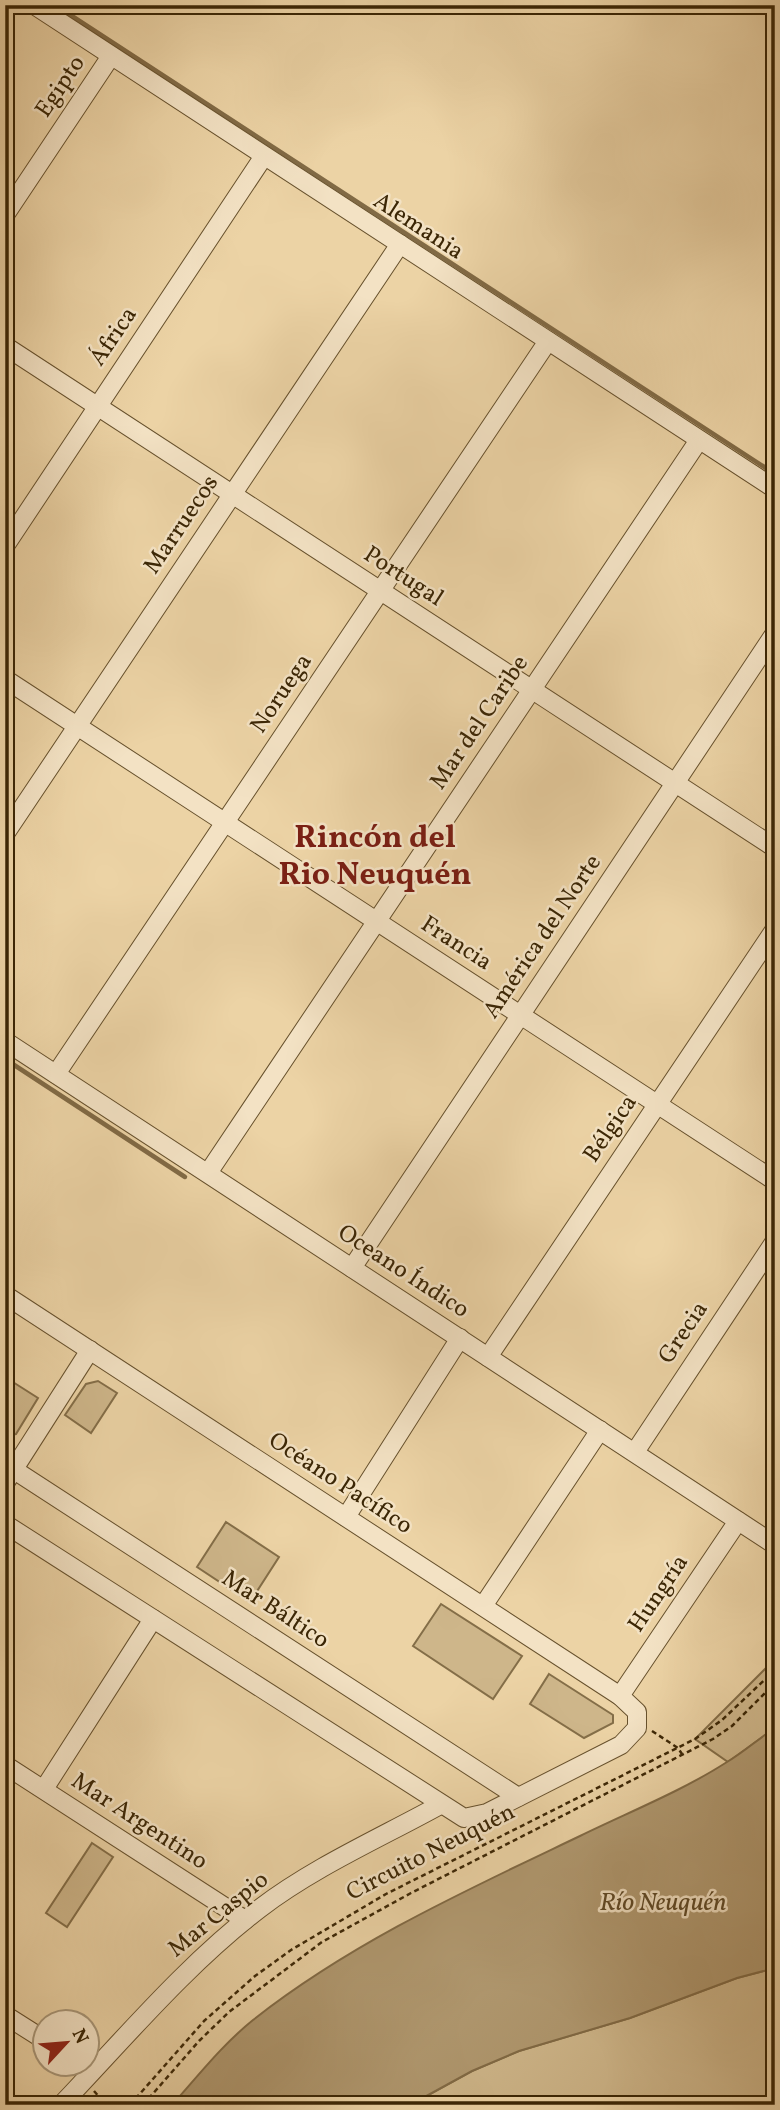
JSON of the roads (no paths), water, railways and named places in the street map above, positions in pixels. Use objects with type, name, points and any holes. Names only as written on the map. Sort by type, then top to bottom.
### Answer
[{"type":"street","name":"Alemania","points":[[34,5],[775,489]]},
{"type":"street","name":"Egipto","points":[[5,215],[111,56]]},
{"type":"street","name":"África","points":[[5,546],[264,156]]},
{"type":"street","name":"Marruecos","points":[[5,834],[400,244]]},
{"type":"street","name":"Noruega","points":[[56,1074],[548,341]]},
{"type":"street","name":"Portugal","points":[[5,346],[775,848]]},
{"type":"street","name":"Mar del Caribe","points":[[208,1173],[699,440]]},
{"type":"street","name":"América del Norte","points":[[352,1268],[775,633]]},
{"type":"street","name":"Francia","points":[[5,679],[775,1181]]},
{"type":"street","name":"Bélgica","points":[[488,1357],[775,929]]},
{"type":"street","name":"Oceano Índico","points":[[5,1041],[775,1545]]},
{"type":"street","name":"Grecia","points":[[635,1452],[775,1241]]},
{"type":"street","name":"Océano Pacífico","points":[[5,1295],[634,1707],[639,1722],[635,1733],[621,1745],[518,1797]]},
{"type":"street","points":[[346,1517],[460,1338]]},
{"type":"street","points":[[8,1472],[90,1350]]},
{"type":"street","points":[[483,1606],[600,1430]]},
{"type":"street","name":"Mar Báltico","points":[[8,1472],[518,1797]]},
{"type":"street","name":"Hungría","points":[[620,1696],[738,1521]]},
{"type":"street","points":[[5,1524],[464,1818],[480,1816],[518,1797]]},
{"type":"street","points":[[44,1790],[153,1619]]},
{"type":"street","name":"Mar Argentino","points":[[5,1765],[246,1920]]},
{"type":"street","name":"Mar Caspio","points":[[102,2054],[246,1920],[293,1886],[440,1805]]},
{"type":"street","points":[[5,2015],[32,2032]]},
{"type":"street","name":"Mar Caspio","points":[[61,2105],[80,2078]]},
{"type":"water","name":"Río Neuquén","points":[[775,1728],[775,1968],[737,1978],[630,2018],[519,2051],[472,2071],[410,2105],[172,2105],[231,2040],[253,2020],[330,1966],[453,1897],[692,1782],[733,1758]]},
{"type":"waterway","points":[[55,5],[775,474]]},
{"type":"waterway","points":[[5,1059],[185,1177]]},
{"type":"district","name":"Rincón del Rio Neuquén","points":[[375,858]]}]
